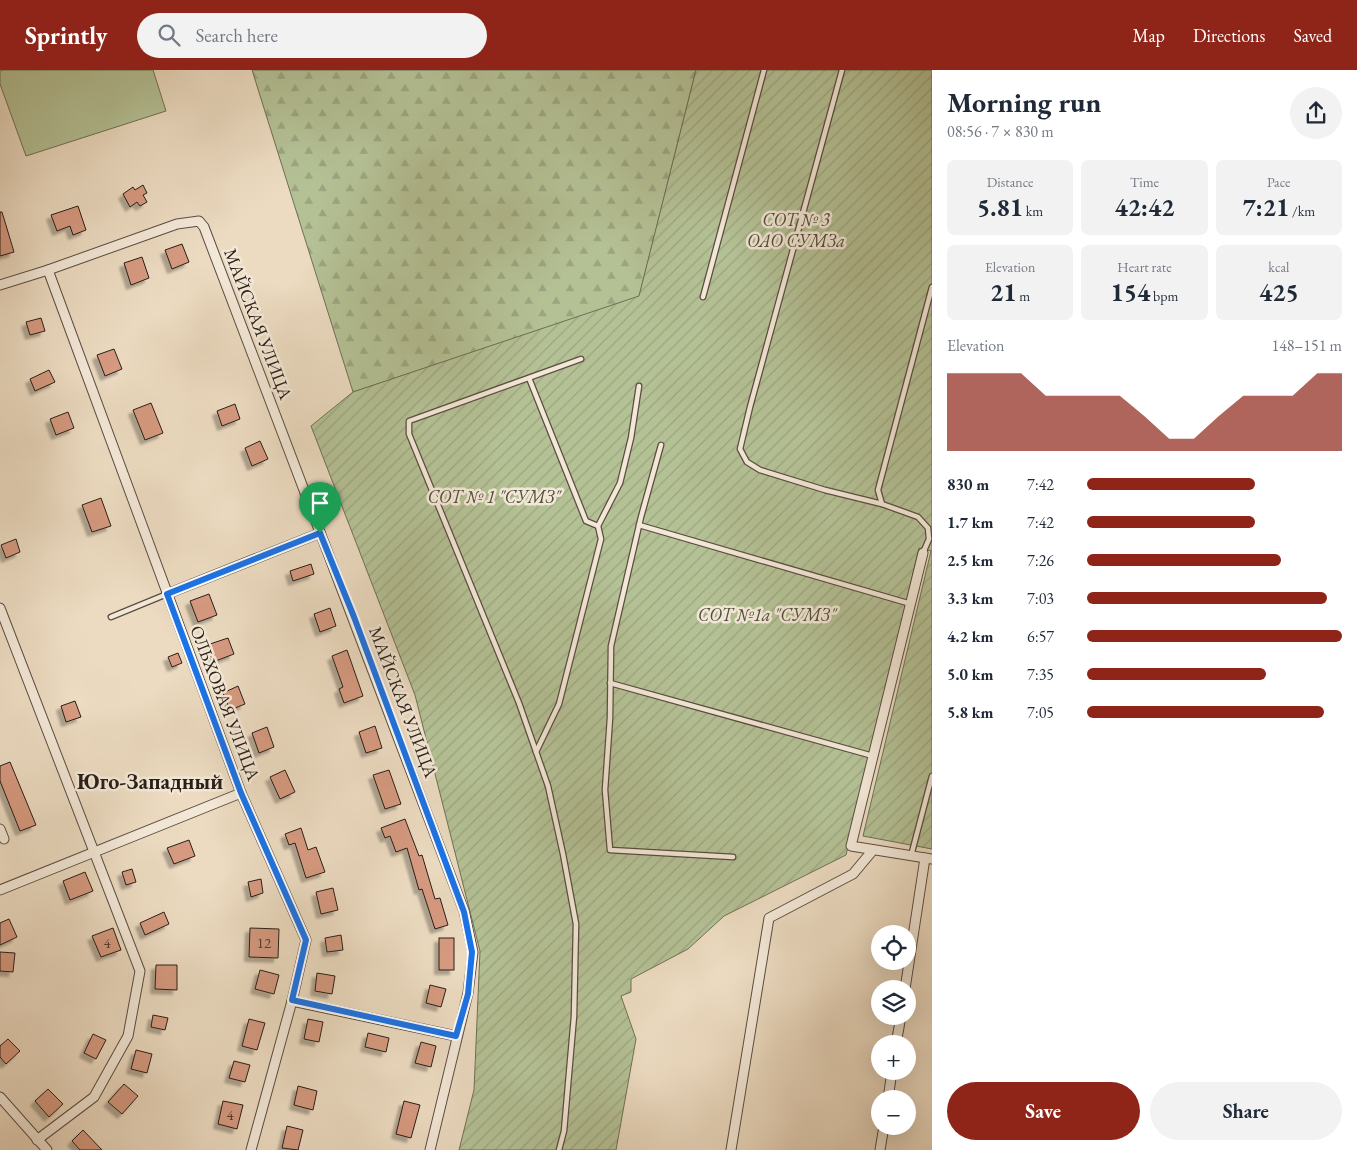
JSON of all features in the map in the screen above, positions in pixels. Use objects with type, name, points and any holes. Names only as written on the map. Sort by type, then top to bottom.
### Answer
[{"type":"street","name":"МАЙСКАЯ УЛИЦА","points":[[48,270],[177,224],[199,221],[204,227],[320,533],[354,617],[464,912],[472,952],[468,994],[456,1036],[430,1150]]},
{"type":"street","points":[[0,285],[48,270]]},
{"type":"street","name":"ОЛЬХОВАЯ УЛИЦА","points":[[48,270],[241,793],[306,940],[292,1000],[251,1150]]},
{"type":"street","points":[[167,594],[320,533]]},
{"type":"street","points":[[907,980],[929,859],[851,846],[923,553]]},
{"type":"street","points":[[0,608],[140,971],[128,1036],[94,1097],[37,1140]]},
{"type":"street","points":[[0,890],[241,793]]},
{"type":"street","points":[[0,829],[4,839]]},
{"type":"street","points":[[731,1150],[769,918],[852,874],[873,850]]},
{"type":"street","points":[[292,1000],[456,1036]]},
{"type":"street","points":[[0,1098],[47,1150]]},
{"type":"street","points":[[880,1150],[882,1135]]},
{"type":"lane","points":[[703,296],[764,70]]},
{"type":"lane","points":[[842,70],[740,449],[747,462],[760,470],[825,490],[882,504],[918,517],[928,528],[928,539],[923,553]]},
{"type":"lane","points":[[882,504],[878,490],[932,287]]},
{"type":"lane","points":[[558,1150],[564,1131],[574,1016],[576,924],[548,786],[519,703],[409,434],[409,421],[581,360]]},
{"type":"lane","points":[[529,378],[586,521],[598,526]]},
{"type":"lane","points":[[536,752],[559,704],[601,539],[598,526],[620,483],[631,438],[639,386]]},
{"type":"lane","points":[[661,445],[639,525],[611,646],[605,790],[610,850],[733,857]]},
{"type":"lane","points":[[639,525],[911,604]]},
{"type":"lane","points":[[111,617],[167,594]]},
{"type":"lane","points":[[610,683],[873,756]]},
{"type":"lane","points":[[911,856],[932,776]]},
{"type":"green space","points":[[153,70],[166,111],[26,156],[0,84],[0,71]]},
{"type":"green space","points":[[252,70],[696,70],[639,297],[353,392]]},
{"type":"green space","points":[[696,70],[932,70],[932,849],[863,836],[931,551],[919,548],[846,855],[724,916],[688,949],[631,979],[631,992],[621,996],[636,1039],[616,1150],[459,1150],[474,1090],[480,951],[415,695],[311,426],[353,392],[639,296]]},
{"type":"building","points":[[143,185],[147,193],[143,195],[147,202],[140,206],[137,202],[130,207],[123,194],[133,187],[135,190]]},
{"type":"building","points":[[78,206],[86,230],[73,235],[70,226],[57,231],[51,215]]},
{"type":"building","points":[[0,212],[2,212],[14,252],[0,256]]},
{"type":"building","points":[[182,244],[189,262],[172,269],[165,250]]},
{"type":"building","points":[[142,257],[149,278],[131,285],[124,263]]},
{"type":"building","points":[[41,318],[45,331],[30,335],[26,322]]},
{"type":"building","points":[[114,349],[122,369],[105,376],[97,355]]},
{"type":"building","points":[[49,370],[55,382],[35,391],[30,379]]},
{"type":"building","points":[[151,403],[163,433],[145,440],[133,410]]},
{"type":"building","points":[[235,404],[240,419],[222,426],[217,411]]},
{"type":"building","points":[[68,412],[74,428],[56,435],[50,419]]},
{"type":"building","points":[[260,441],[268,459],[252,466],[245,448]]},
{"type":"building","points":[[101,498],[111,526],[92,532],[82,505]]},
{"type":"building","points":[[16,539],[20,552],[6,558],[1,545]]},
{"type":"building","points":[[311,564],[314,574],[293,581],[290,571]]},
{"type":"building","points":[[209,594],[217,615],[198,622],[190,601]]},
{"type":"building","points":[[330,608],[336,626],[320,632],[314,614]]},
{"type":"building","points":[[228,638],[234,654],[213,662],[207,645]]},
{"type":"building","points":[[347,650],[363,696],[344,703],[339,689],[343,687],[332,656]]},
{"type":"building","points":[[178,653],[182,663],[172,667],[168,657]]},
{"type":"building","points":[[238,686],[245,704],[230,710],[223,693]]},
{"type":"building","points":[[75,701],[81,717],[66,722],[61,706]]},
{"type":"building","points":[[375,726],[382,748],[366,753],[359,732]]},
{"type":"building","points":[[267,727],[274,747],[259,753],[252,733]]},
{"type":"building","points":[[10,762],[36,825],[20,831],[0,781],[0,766]]},
{"type":"building","points":[[285,770],[295,792],[280,799],[270,777]]},
{"type":"building","points":[[389,770],[401,804],[385,809],[373,775]]},
{"type":"building","points":[[405,819],[419,856],[422,855],[435,899],[440,898],[448,925],[435,929],[422,889],[419,890],[407,848],[396,852],[390,836],[385,838],[381,828]]},
{"type":"building","points":[[301,828],[308,850],[316,847],[325,872],[306,878],[295,843],[289,845],[285,834]]},
{"type":"building","points":[[189,840],[195,856],[174,864],[167,848]]},
{"type":"building","points":[[132,869],[136,882],[126,885],[122,872]]},
{"type":"building","points":[[85,872],[93,891],[70,900],[63,881]]},
{"type":"building","points":[[261,879],[263,893],[251,897],[248,882]]},
{"type":"building","points":[[333,888],[338,910],[321,914],[316,892]]},
{"type":"building","points":[[164,912],[169,924],[145,935],[140,923]]},
{"type":"building","points":[[9,919],[17,937],[0,945],[0,923]]},
{"type":"building","points":[[113,928],[121,950],[101,957],[92,936]]},
{"type":"building","points":[[250,928],[279,929],[278,958],[249,957]]},
{"type":"building","points":[[341,935],[343,950],[327,952],[325,938]]},
{"type":"building","points":[[439,938],[454,938],[454,970],[439,970]]},
{"type":"building","points":[[0,952],[15,953],[13,972],[0,971]]},
{"type":"building","points":[[156,965],[177,965],[177,990],[155,989]]},
{"type":"building","points":[[260,970],[279,975],[274,994],[255,989]]},
{"type":"building","points":[[317,973],[335,976],[332,994],[315,991]]},
{"type":"building","points":[[430,985],[446,989],[441,1007],[426,1003]]},
{"type":"building","points":[[153,1015],[168,1018],[165,1030],[151,1027]]},
{"type":"building","points":[[249,1019],[265,1023],[257,1050],[242,1046]]},
{"type":"building","points":[[308,1019],[323,1022],[319,1042],[304,1039]]},
{"type":"building","points":[[368,1033],[389,1038],[386,1052],[365,1047]]},
{"type":"building","points":[[93,1034],[106,1040],[96,1059],[84,1053]]},
{"type":"building","points":[[8,1039],[20,1051],[6,1064],[0,1057],[0,1046]]},
{"type":"building","points":[[421,1042],[436,1046],[431,1067],[415,1063]]},
{"type":"building","points":[[136,1050],[152,1054],[147,1073],[131,1069]]},
{"type":"building","points":[[234,1061],[250,1065],[245,1082],[229,1078]]},
{"type":"building","points":[[124,1084],[138,1096],[122,1114],[108,1102]]},
{"type":"building","points":[[298,1086],[317,1091],[313,1110],[294,1105]]},
{"type":"building","points":[[48,1089],[63,1104],[49,1117],[35,1101]]},
{"type":"building","points":[[223,1101],[243,1105],[237,1129],[218,1124]]},
{"type":"building","points":[[404,1101],[420,1105],[411,1138],[396,1134]]},
{"type":"building","points":[[287,1126],[303,1130],[298,1150],[282,1148]]},
{"type":"building","points":[[83,1130],[102,1150],[80,1150],[72,1141]]},
{"type":"district","name":"Юго-Западный","points":[[150,781]]},
{"type":"route","points":[[320,533],[354,617],[464,912],[472,952],[468,994],[456,1036],[292,1000],[306,940],[241,793],[167,594],[320,533]]},
{"type":"park label","name":"СОТ № 3 ОАО СУМЗа","points":[[796,230]]},
{"type":"park label","name":"СОТ № 1 \"СУМЗ\"","points":[[494,497]]},
{"type":"park label","name":"СОТ №1а \"СУМЗ\"","points":[[767,615]]}]
